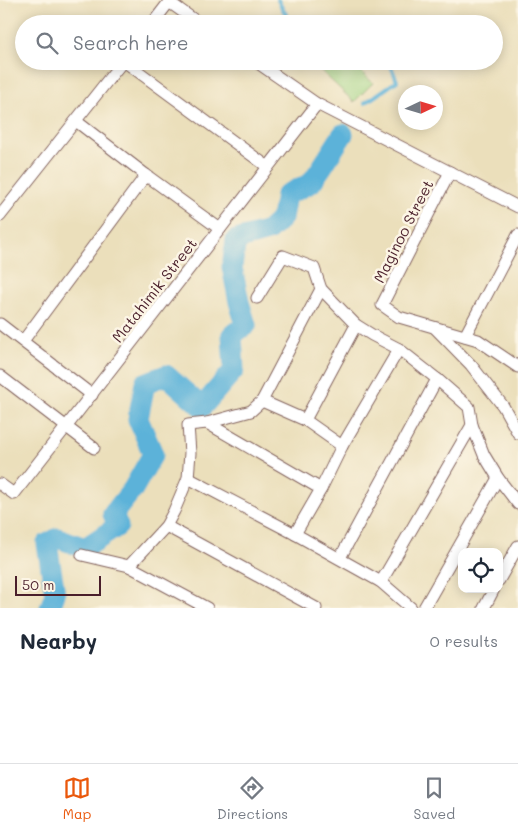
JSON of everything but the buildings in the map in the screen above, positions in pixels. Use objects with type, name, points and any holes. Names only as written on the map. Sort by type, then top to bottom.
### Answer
[{"type":"street","points":[[159,15],[169,1],[188,15]]},
{"type":"street","points":[[0,216],[116,70]]},
{"type":"street","points":[[135,70],[268,167]]},
{"type":"street","points":[[268,70],[317,104],[518,207]]},
{"type":"street","name":"Matahimik Street","points":[[0,484],[14,494],[317,104]]},
{"type":"street","points":[[76,121],[220,230]]},
{"type":"street","name":"Maginoo Street","points":[[450,172],[382,305],[399,317],[478,340],[518,367]]},
{"type":"street","points":[[23,341],[146,175]]},
{"type":"street","points":[[465,336],[518,235]]},
{"type":"street","points":[[257,298],[283,256],[314,268],[321,289],[356,325],[399,349],[469,407],[472,425],[484,455],[498,478],[518,504]]},
{"type":"street","points":[[129,566],[166,526],[174,512],[188,478],[190,453],[188,425],[207,423],[251,411],[262,401],[321,289]]},
{"type":"street","points":[[0,324],[92,395]]},
{"type":"street","points":[[305,420],[356,325]]},
{"type":"street","points":[[434,327],[477,372],[504,406],[518,433]]},
{"type":"street","points":[[295,534],[342,446],[399,349]]},
{"type":"street","points":[[0,376],[94,448]]},
{"type":"street","points":[[340,558],[437,379]]},
{"type":"street","points":[[262,401],[305,420],[342,446]]},
{"type":"street","points":[[207,423],[320,489]]},
{"type":"street","points":[[381,582],[472,425]]},
{"type":"street","points":[[188,478],[340,558],[381,582],[411,608]]},
{"type":"street","points":[[424,608],[498,478]]},
{"type":"street","points":[[166,526],[316,608]]},
{"type":"street","points":[[503,573],[518,546]]},
{"type":"street","points":[[82,555],[129,566],[207,608]]},
{"type":"street","points":[[484,608],[492,593]]},
{"type":"green space","points":[[320,70],[360,70],[373,83],[354,102]]},
{"type":"waterway","points":[[278,0],[287,15]]},
{"type":"waterway","points":[[365,103],[397,81],[393,70]]},
{"type":"waterway","points":[[50,608],[55,594],[47,544],[58,538],[85,548],[118,526],[113,514],[133,489],[153,454],[138,419],[145,383],[166,375],[202,407],[234,370],[232,335],[246,325],[232,267],[236,240],[268,231],[282,218],[286,195],[311,183],[343,134]]}]
